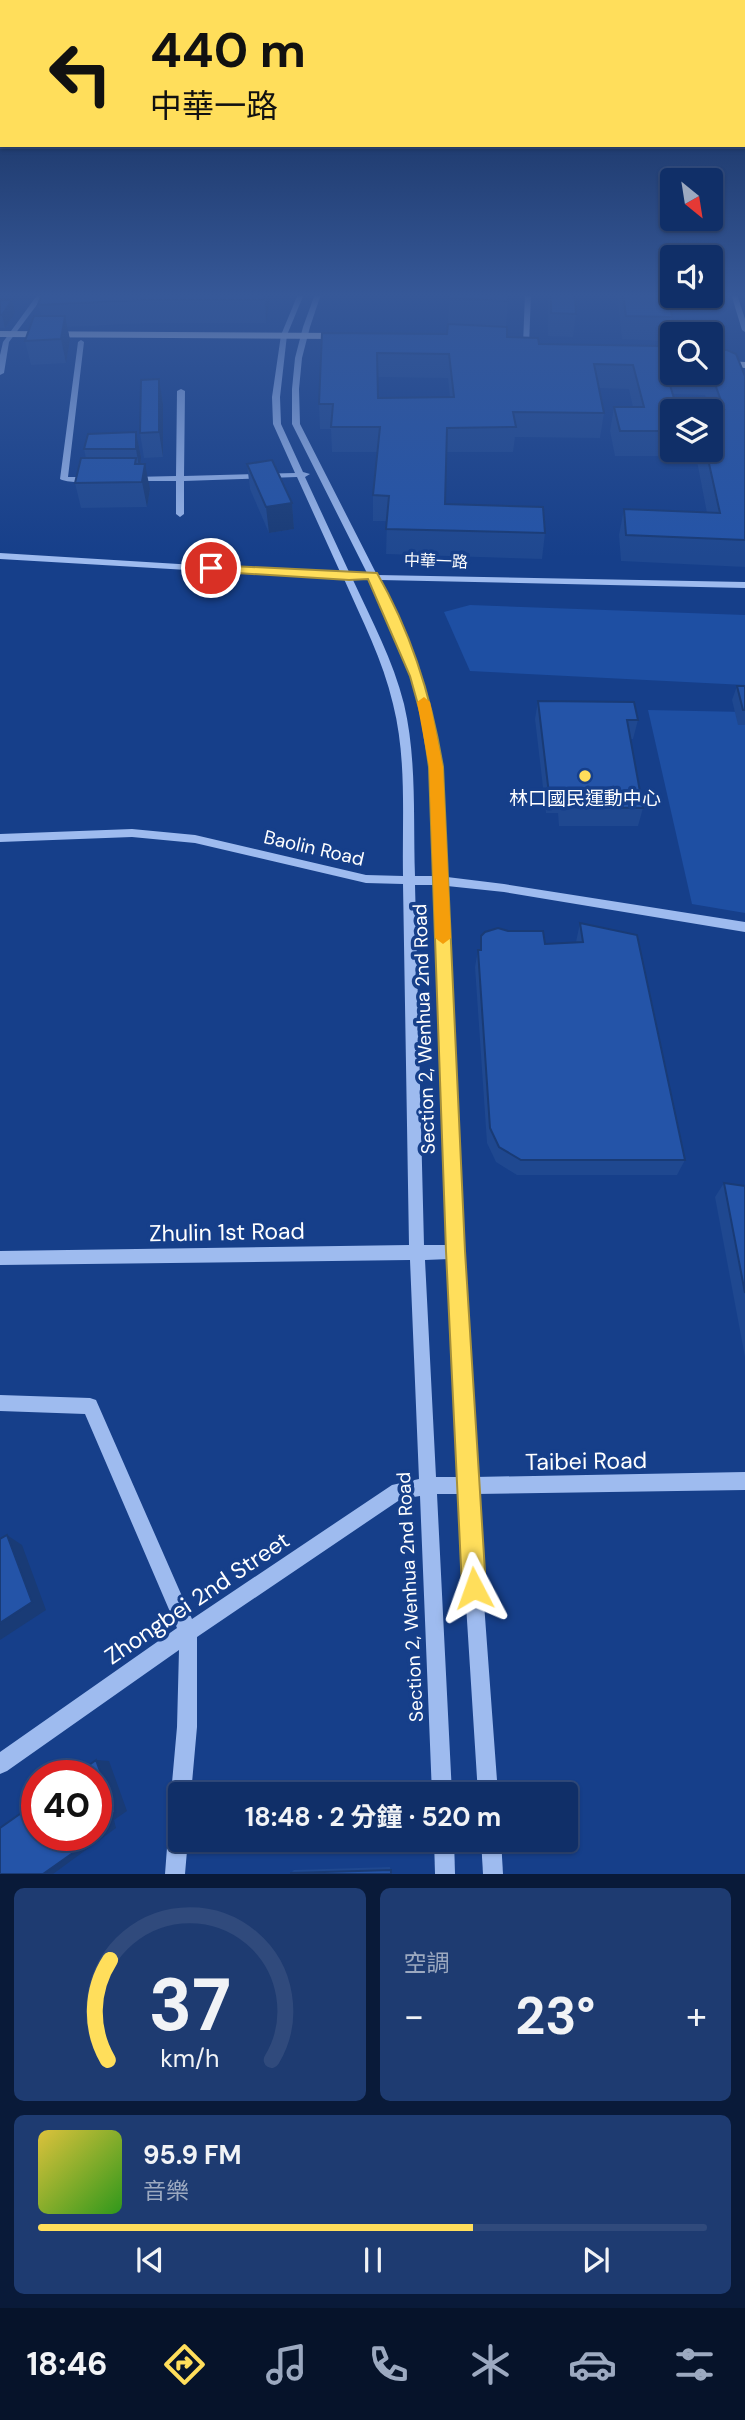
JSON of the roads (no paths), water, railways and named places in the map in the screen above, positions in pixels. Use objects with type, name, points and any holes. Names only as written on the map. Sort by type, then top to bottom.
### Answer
[{"type":"street","points":[[76,381],[64,480],[103,479]]},
{"type":"street","name":"Section 2, Wenhua 2nd Road","points":[[278,381],[277,424],[386,662],[399,706],[406,752],[417,1252],[441,1782]]},
{"type":"street","name":"Section 2, Wenhua 2nd Road","points":[[296,381],[296,424],[373,575],[416,676],[428,719],[436,767],[467,1486],[487,1782]]},
{"type":"street","points":[[180,514],[181,391]]},
{"type":"street","points":[[116,479],[300,475],[319,472]]},
{"type":"street","name":"中華一路","points":[[0,556],[349,577],[373,575],[745,585]]},
{"type":"street","name":"Baolin Road","points":[[0,838],[132,833],[183,838],[366,879],[441,881],[504,888],[745,927]]},
{"type":"street","name":"Zhulin 1st Road","points":[[0,1258],[456,1251]]},
{"type":"street","points":[[0,1403],[90,1406],[188,1632],[187,1727],[182,1782]]},
{"type":"street","name":"Taibei Road","points":[[427,1486],[745,1481]]},
{"type":"street","name":"Zhongbei 2nd Street","points":[[0,1764],[188,1632],[398,1492],[427,1486]]},
{"type":"street","points":[[175,1874],[177,1852]]},
{"type":"street","points":[[444,1852],[445,1874]]},
{"type":"street","points":[[492,1852],[493,1874]]},
{"type":"place","name":"林口國民運動中心","points":[[585,776]]}]
